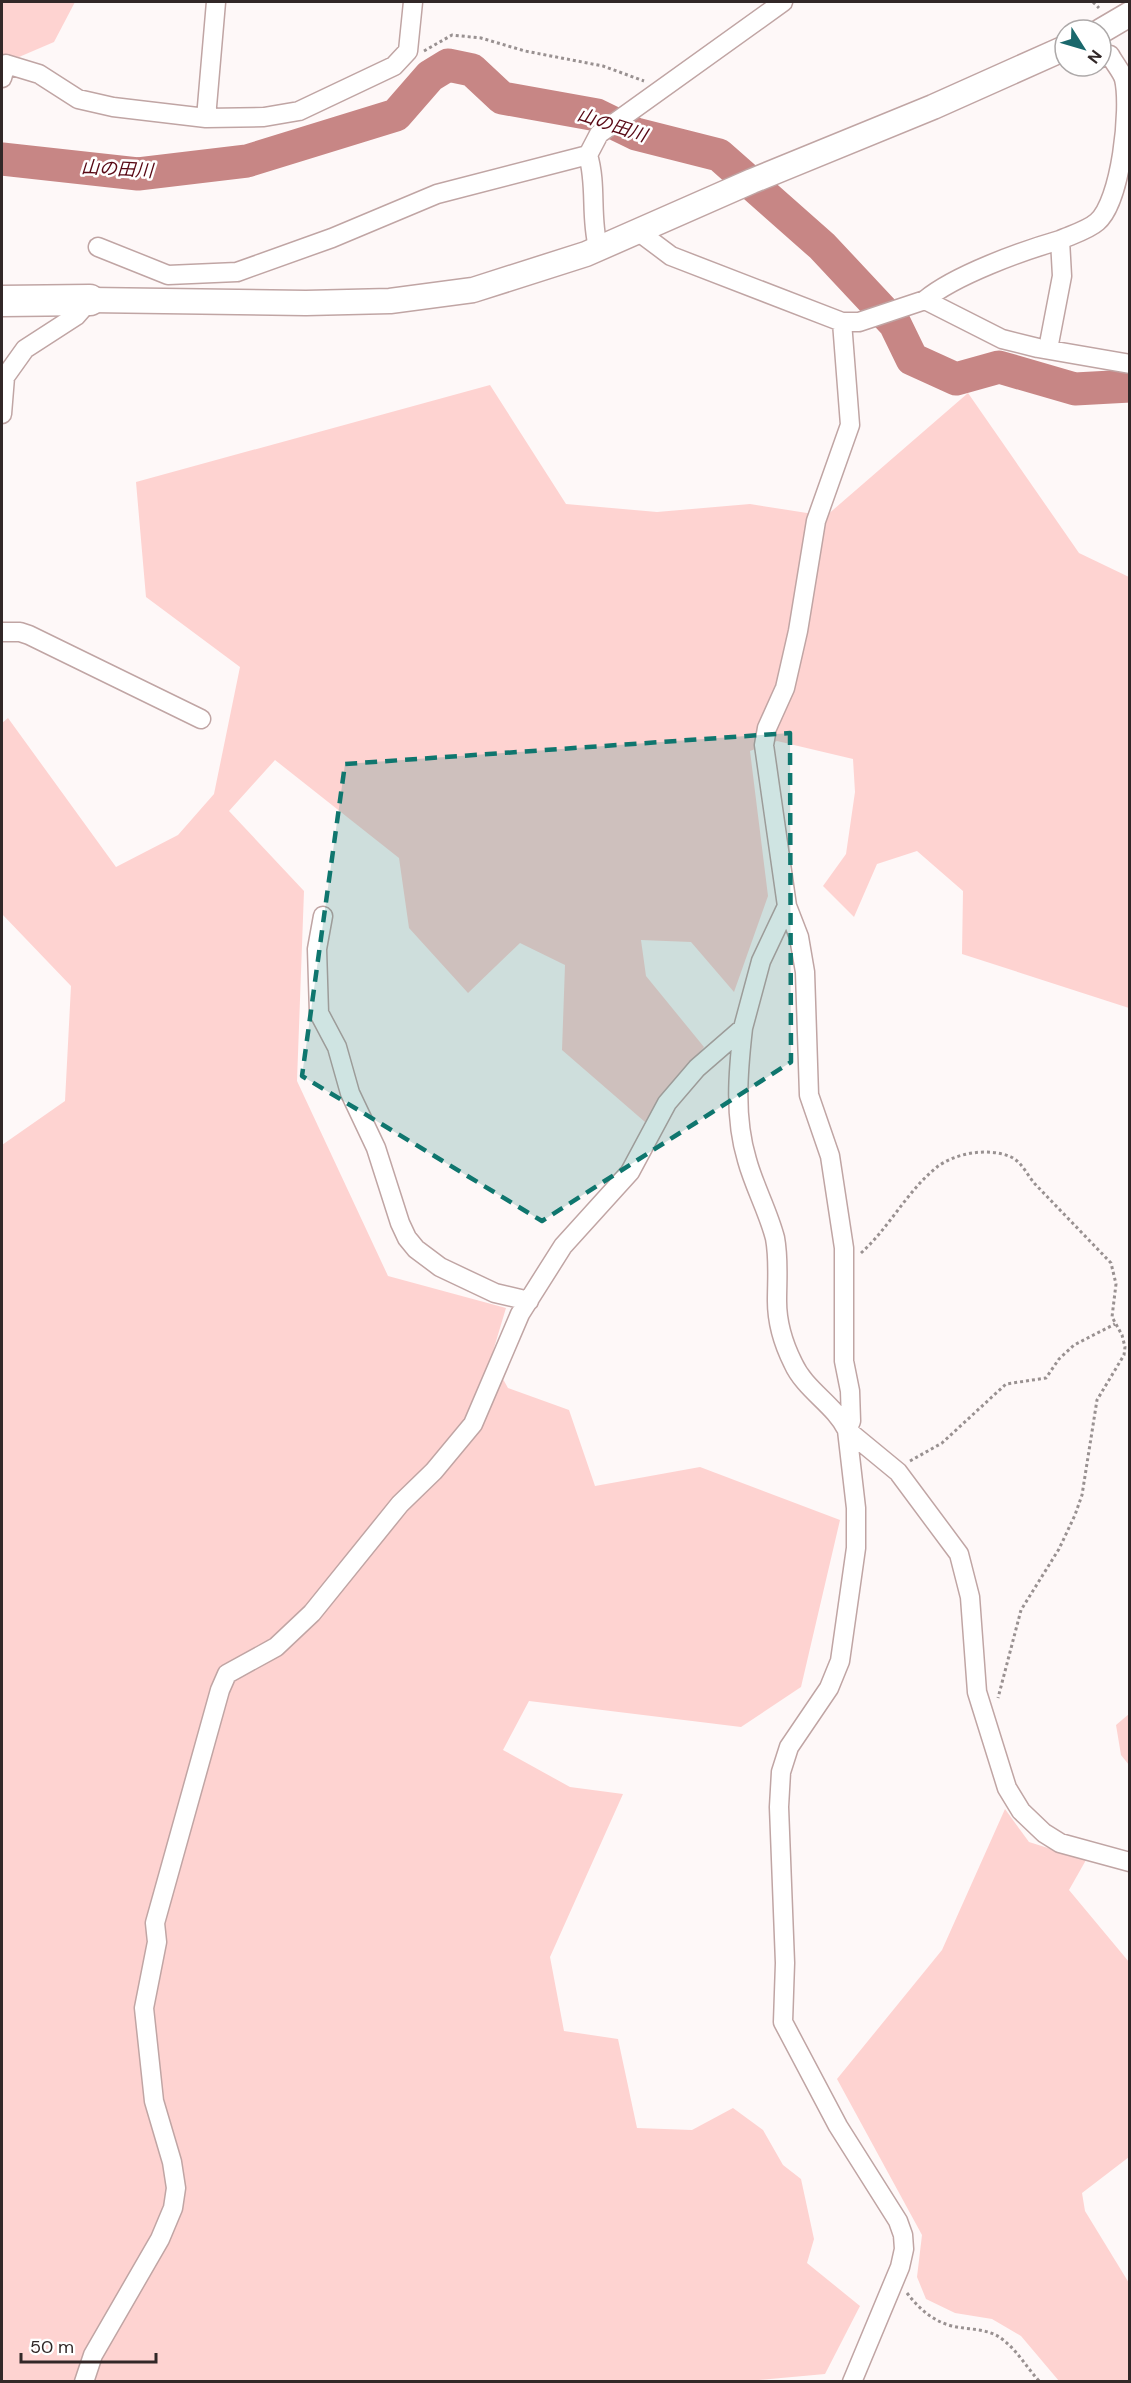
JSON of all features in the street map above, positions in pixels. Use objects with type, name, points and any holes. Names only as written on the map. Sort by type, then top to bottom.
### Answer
[{"type":"main road","points":[[2,301],[90,300]]},
{"type":"street","points":[[206,118],[216,2]]},
{"type":"street","points":[[3,68],[39,74],[78,99],[113,107],[206,118],[246,119],[299,111],[394,66],[408,51],[413,2]]},
{"type":"street","points":[[598,247],[593,227],[594,174],[588,155],[599,134],[783,2]]},
{"type":"street","points":[[1113,24],[1130,14]]},
{"type":"street","points":[[2,414],[5,377],[25,350],[76,316],[90,300],[306,303],[390,301],[473,290],[586,254],[752,181],[1053,56]]},
{"type":"street","points":[[639,232],[671,256],[842,322],[859,322],[925,300],[936,291],[980,270],[1060,240],[1097,222],[1101,217],[1114,192],[1121,165],[1124,78],[1113,60]]},
{"type":"street","points":[[98,247],[168,275],[237,272],[332,238],[437,194],[588,155]]},
{"type":"street","points":[[1048,350],[1062,276],[1060,240]]},
{"type":"street","points":[[925,300],[1002,339],[1048,350],[1130,364]]},
{"type":"street","points":[[842,322],[850,424],[816,521],[788,677],[767,728],[764,745],[787,906],[799,937],[805,972],[809,1095],[830,1156],[844,1262],[844,1361],[850,1391],[851,1421],[847,1430]]},
{"type":"street","points":[[2,632],[29,634],[201,719]]},
{"type":"street","points":[[787,906],[762,961],[743,1028],[737,1100],[745,1157],[775,1238],[779,1270],[777,1304],[782,1336],[793,1364],[804,1382],[841,1418],[847,1430],[856,1508],[856,1548],[840,1661],[829,1688],[789,1747],[781,1772],[779,1818],[785,1964],[783,2022],[838,2126],[898,2222],[903,2235],[904,2249],[895,2278],[852,2382]]},
{"type":"street","points":[[323,916],[317,949],[319,1013],[342,1060],[350,1093],[376,1148],[407,1238],[416,1249],[440,1267],[495,1293],[529,1301]]},
{"type":"street","points":[[84,2382],[98,2345],[159,2239],[173,2208],[176,2188],[172,2162],[154,2101],[144,2008],[157,1942],[155,1923],[219,1690],[227,1674],[276,1647],[312,1613],[400,1504],[463,1438],[473,1424],[520,1314],[563,1245],[630,1172],[667,1103],[724,1041],[743,1028]]},
{"type":"street","points":[[847,1430],[895,1469],[912,1488],[959,1554],[970,1597],[977,1692],[1007,1788],[1021,1811],[1044,1833],[1060,1843],[1130,1862]]},
{"type":"path","points":[[408,51],[429,49],[452,35],[481,38],[525,51],[603,66],[646,82],[656,94]]},
{"type":"path","points":[[844,1262],[855,1257],[877,1239],[884,1227],[936,1167],[966,1153],[999,1154],[1018,1162],[1032,1181],[1111,1263],[1115,1272],[1112,1306],[1115,1324],[1125,1347],[1124,1355],[1097,1400],[1082,1495],[1059,1549],[1021,1610],[1005,1678],[987,1722]]},
{"type":"path","points":[[895,1469],[942,1443],[1006,1384],[1046,1377],[1059,1359],[1074,1345],[1115,1324]]},
{"type":"path","points":[[895,2278],[917,2306],[933,2319],[951,2326],[986,2331],[1001,2338],[1040,2382]]},
{"type":"highlighted area","points":[[790,733],[791,1062],[542,1221],[302,1076],[345,764]]},
{"type":"shaded area","points":[[2,2],[75,2],[54,42],[19,57],[2,54]]},
{"type":"shaded area","points":[[490,385],[566,504],[657,512],[750,504],[826,516],[968,393],[1079,553],[1129,577],[1129,1008],[962,954],[963,891],[917,851],[877,864],[854,917],[823,886],[846,854],[855,792],[853,759],[777,741],[750,751],[768,896],[734,992],[691,942],[641,940],[646,976],[704,1047],[645,1122],[562,1050],[565,965],[520,943],[468,993],[409,928],[399,858],[275,760],[229,811],[304,891],[297,1081],[388,1276],[506,1308],[491,1358],[508,1388],[569,1410],[595,1486],[700,1467],[840,1520],[801,1687],[741,1727],[529,1701],[503,1750],[570,1787],[623,1794],[550,1957],[564,2031],[618,2039],[637,2128],[692,2130],[733,2108],[763,2130],[783,2165],[801,2179],[814,2239],[807,2263],[860,2306],[825,2374],[738,2382],[2,2381],[2,1145],[65,1101],[71,986],[2,914],[2,723],[8,718],[116,867],[178,835],[214,794],[240,667],[146,597],[136,482]]},
{"type":"shaded area","points":[[1129,1714],[1129,1765],[1121,1755],[1116,1725]]},
{"type":"shaded area","points":[[1005,1809],[1029,1842],[1086,1860],[1069,1890],[1129,1962],[1129,2157],[1082,2193],[1085,2211],[1129,2283],[1129,2381],[1059,2381],[1021,2336],[992,2319],[955,2313],[926,2299],[917,2277],[922,2235],[837,2079],[942,1950]]},
{"type":"waterway","name":"山の田川","points":[[2,159],[138,174],[247,161],[396,115],[430,76],[448,65],[472,70],[502,98],[597,115],[636,134],[719,155],[822,246],[895,324],[912,359],[956,379],[999,367],[1075,389],[1130,386]]}]
